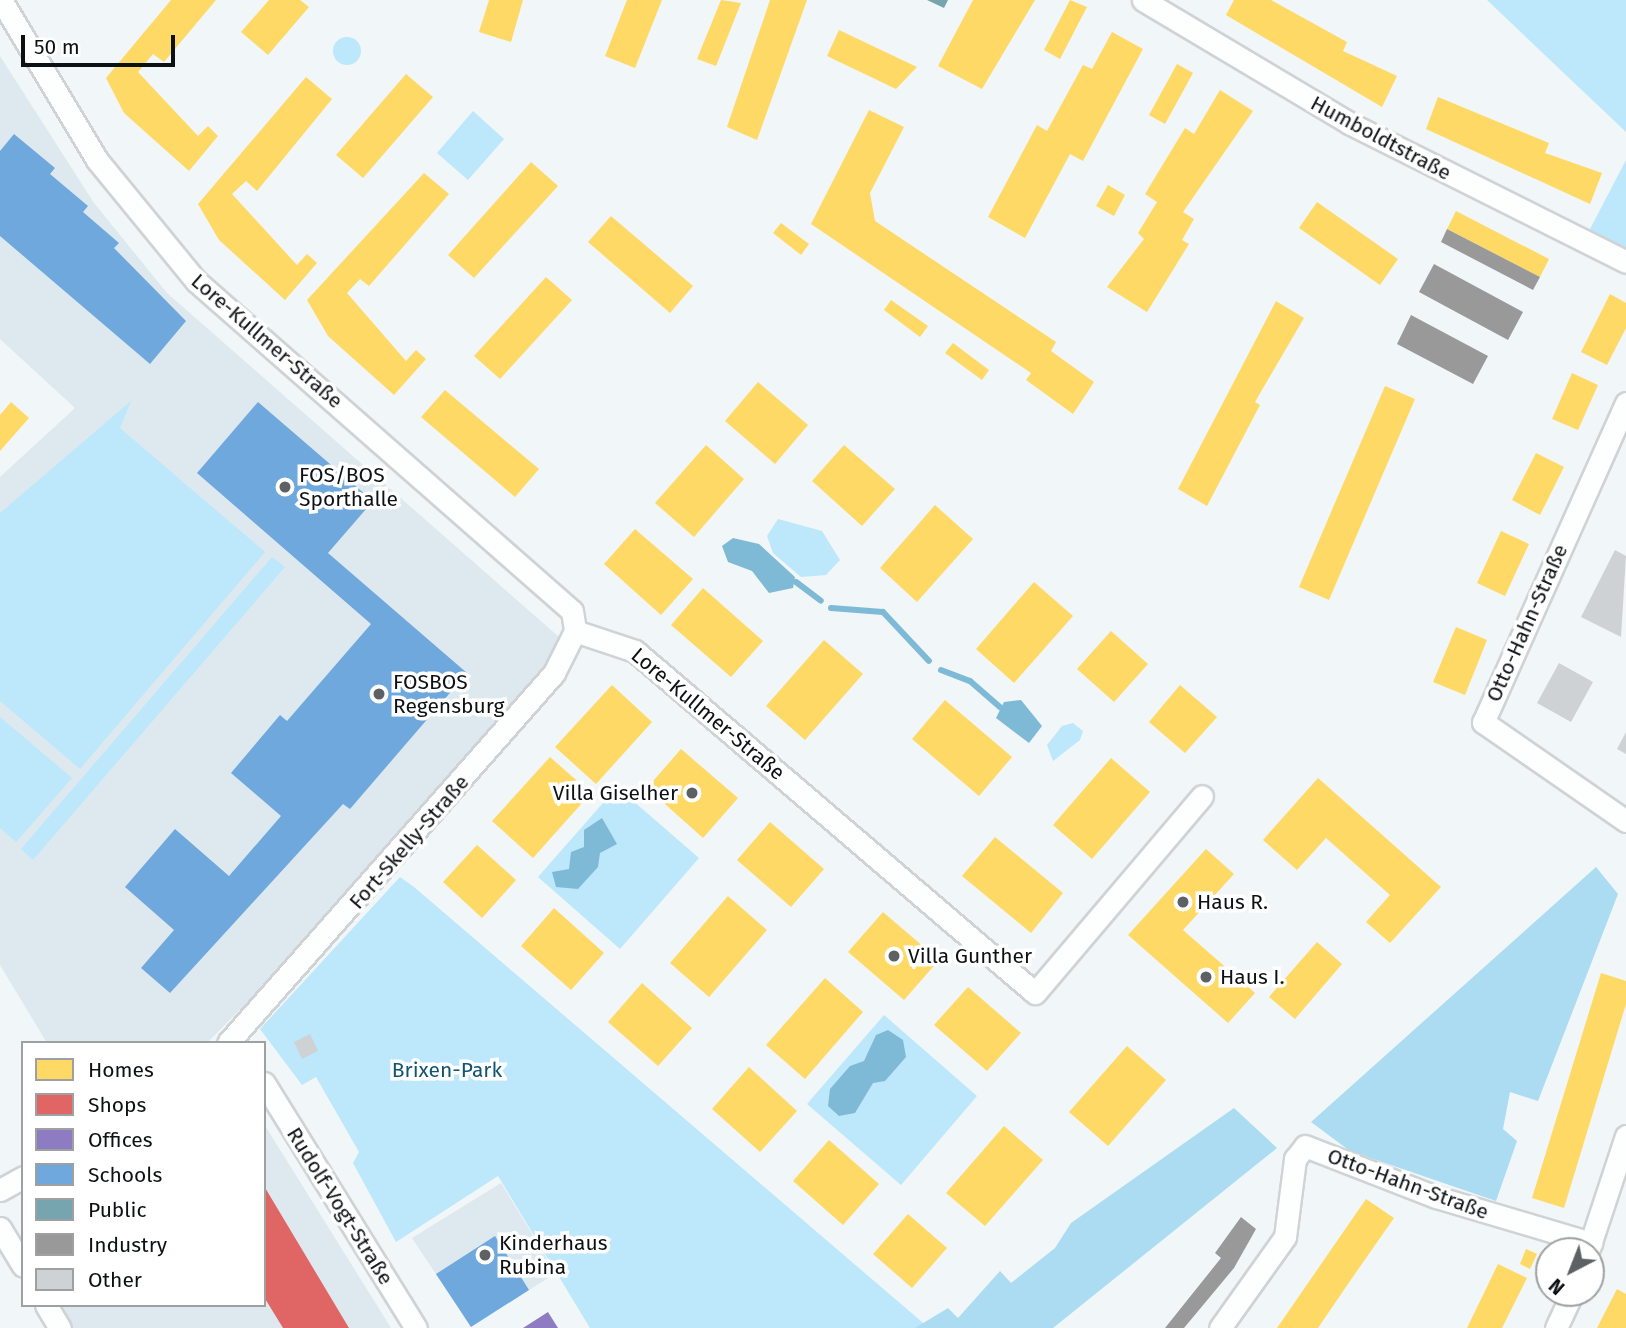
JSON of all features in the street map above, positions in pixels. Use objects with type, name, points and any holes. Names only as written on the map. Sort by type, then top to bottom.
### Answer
[{"type":"street","name":"Lore-Kullmer-Straße","points":[[1,0],[97,160],[151,232],[196,281],[558,596],[572,611],[575,631],[635,651],[1035,993],[1202,796]]},
{"type":"street","name":"Humboldtstraße","points":[[1143,0],[1349,123],[1626,262]]},
{"type":"street","name":"Otto-Hahn-Straße","points":[[1626,403],[1483,722],[1626,821]]},
{"type":"street","name":"Fort-Skelly-Straße","points":[[232,1041],[554,673],[575,631]]},
{"type":"street","name":"Rudolf-Vogt-Straße","points":[[266,1086],[416,1328]]},
{"type":"street","name":"Otto-Hahn-Straße","points":[[1593,1237],[1626,1136]]},
{"type":"street","name":"Otto-Hahn-Straße","points":[[1220,1328],[1285,1237],[1295,1159],[1305,1146],[1436,1197],[1559,1237]]},
{"type":"street","points":[[0,1190],[21,1178]]},
{"type":"street","points":[[0,1228],[21,1263]]},
{"type":"street","points":[[47,1307],[60,1328]]},
{"type":"street","points":[[1556,1328],[1566,1307]]},
{"type":"shaded area","points":[[0,56],[94,203],[167,293],[559,637],[554,654],[329,919],[209,1041],[46,1041],[0,965],[0,477],[75,408],[0,339]]},
{"type":"shaded area","points":[[733,538],[759,544],[795,577],[793,588],[769,593],[752,571],[728,562],[722,546]]},
{"type":"shaded area","points":[[1021,700],[1042,726],[1029,743],[996,718],[1004,702]]},
{"type":"shaded area","points":[[602,818],[617,844],[600,853],[598,867],[578,889],[556,887],[552,872],[569,869],[571,852],[584,847],[584,830]]},
{"type":"shaded area","points":[[1596,867],[1618,894],[1538,1101],[1510,1092],[1503,1129],[1517,1141],[1496,1201],[1350,1151],[1311,1122]]},
{"type":"shaded area","points":[[888,1030],[903,1040],[906,1057],[885,1081],[873,1083],[855,1113],[839,1116],[828,1106],[830,1089],[850,1066],[864,1061],[876,1035]]},
{"type":"shaded area","points":[[1234,1108],[1277,1148],[1053,1328],[915,1328],[948,1308],[958,1318],[1000,1271],[1011,1283],[1055,1248],[1071,1223]]},
{"type":"shaded area","points":[[266,1127],[391,1328],[65,1328],[52,1307],[266,1307]]},
{"type":"shaded area","name":"Kinderhaus Rubina","points":[[501,1183],[556,1273],[471,1327],[412,1238]]},
{"type":"green space","points":[[1487,0],[1626,0],[1626,132]]},
{"type":"green space","points":[[347,37],[357,41],[361,51],[357,61],[347,65],[337,61],[333,51],[337,41]]},
{"type":"green space","points":[[473,111],[504,139],[468,180],[437,153]]},
{"type":"green space","points":[[1626,160],[1626,248],[1589,231]]},
{"type":"green space","points":[[131,401],[120,428],[265,552],[80,769],[0,701],[0,513]]},
{"type":"green space","points":[[778,519],[822,531],[840,560],[826,575],[801,577],[773,553],[767,536]]},
{"type":"green space","points":[[272,557],[285,567],[33,860],[21,849]]},
{"type":"green space","points":[[0,717],[72,778],[16,842],[0,828]]},
{"type":"green space","points":[[1073,723],[1083,731],[1080,740],[1053,761],[1047,745],[1062,726]]},
{"type":"green space","points":[[617,787],[699,858],[620,949],[538,877]]},
{"type":"green space","name":"Brixen-Park","points":[[400,877],[929,1328],[590,1328],[498,1176],[396,1242],[353,1163],[359,1152],[316,1077],[302,1085],[260,1029]]},
{"type":"green space","points":[[884,1015],[977,1096],[901,1185],[807,1104]]},
{"type":"building: Homes","points":[[171,0],[216,0],[164,62],[153,54],[138,72],[198,136],[208,126],[218,136],[189,171],[124,113],[106,78]]},
{"type":"building: Homes","points":[[269,0],[300,0],[309,7],[268,55],[241,32]]},
{"type":"building: Homes","points":[[489,0],[523,0],[511,42],[479,32]]},
{"type":"building: Homes","points":[[627,0],[662,0],[635,68],[605,56]]},
{"type":"building: Homes","points":[[721,0],[741,3],[716,66],[697,59]]},
{"type":"building: Homes","points":[[770,0],[807,0],[757,140],[727,127]]},
{"type":"building: Homes","points":[[973,0],[1035,0],[982,89],[938,66]]},
{"type":"building: Homes","points":[[1070,0],[1087,7],[1060,59],[1044,50]]},
{"type":"building: Homes","points":[[1234,0],[1271,0],[1347,42],[1343,51],[1397,76],[1382,107],[1226,15]]},
{"type":"building: Homes","points":[[839,30],[917,67],[896,89],[827,56]]},
{"type":"building: Homes","points":[[1112,32],[1143,49],[1083,161],[1070,154],[1025,238],[988,217],[1037,125],[1047,131],[1083,65],[1092,69]]},
{"type":"building: Homes","points":[[1177,64],[1193,73],[1165,124],[1149,115]]},
{"type":"building: Homes","points":[[406,74],[433,97],[363,178],[336,155]]},
{"type":"building: Homes","points":[[306,77],[332,99],[257,191],[246,181],[232,194],[297,265],[307,254],[317,263],[285,300],[219,240],[198,204]]},
{"type":"building: Homes","points":[[1220,90],[1253,111],[1183,212],[1194,219],[1182,240],[1189,244],[1147,312],[1107,287],[1144,239],[1138,233],[1157,202],[1145,194],[1185,128],[1194,134]]},
{"type":"building: Homes","points":[[1438,97],[1549,143],[1545,153],[1602,173],[1590,204],[1426,129]]},
{"type":"building: Homes","points":[[869,110],[904,127],[870,193],[875,221],[1056,342],[1051,351],[1094,382],[1073,414],[1026,380],[1031,373],[811,224]]},
{"type":"building: Homes","points":[[531,162],[558,186],[474,278],[448,255]]},
{"type":"building: Homes","points":[[424,173],[449,194],[369,286],[360,279],[347,293],[406,361],[416,350],[426,359],[394,395],[328,336],[307,300]]},
{"type":"building: Homes","points":[[1108,185],[1125,195],[1114,216],[1096,206]]},
{"type":"building: Homes","points":[[1317,202],[1398,259],[1380,285],[1299,228]]},
{"type":"building: Homes","points":[[1456,211],[1549,259],[1540,277],[1447,229]]},
{"type":"building: Homes","points":[[611,216],[693,286],[670,313],[588,242]]},
{"type":"building: Homes","points":[[781,223],[809,244],[801,255],[773,233]]},
{"type":"building: Homes","points":[[546,277],[572,300],[500,379],[474,356]]},
{"type":"building: Homes","points":[[1610,294],[1626,303],[1626,328],[1607,365],[1581,352]]},
{"type":"building: Homes","points":[[891,300],[928,326],[920,337],[884,310]]},
{"type":"building: Homes","points":[[1276,301],[1304,318],[1255,402],[1260,405],[1207,506],[1178,489]]},
{"type":"building: Homes","points":[[953,343],[989,370],[982,380],[945,353]]},
{"type":"building: Homes","points":[[1572,373],[1598,385],[1578,430],[1552,419]]},
{"type":"building: Homes","points":[[758,382],[808,425],[775,464],[725,421]]},
{"type":"building: Homes","points":[[1385,386],[1415,399],[1329,600],[1299,587]]},
{"type":"building: Homes","points":[[445,390],[539,469],[515,497],[421,417]]},
{"type":"building: Homes","points":[[11,402],[29,418],[0,451],[0,415]]},
{"type":"building: Homes","points":[[706,445],[744,479],[694,537],[655,503]]},
{"type":"building: Homes","points":[[844,445],[895,489],[862,526],[812,481]]},
{"type":"building: Homes","points":[[1536,453],[1564,467],[1540,515],[1512,500]]},
{"type":"building: Homes","points":[[935,505],[973,539],[917,602],[880,568]]},
{"type":"building: Homes","points":[[635,529],[693,579],[661,615],[604,564]]},
{"type":"building: Homes","points":[[1501,531],[1529,544],[1505,596],[1477,583]]},
{"type":"building: Homes","points":[[1034,582],[1073,616],[1014,683],[976,649]]},
{"type":"building: Homes","points":[[703,588],[763,641],[731,677],[671,625]]},
{"type":"building: Homes","points":[[1456,627],[1487,640],[1465,695],[1433,682]]},
{"type":"building: Homes","points":[[1111,631],[1148,664],[1114,702],[1077,669]]},
{"type":"building: Homes","points":[[824,640],[863,674],[805,740],[766,706]]},
{"type":"building: Homes","points":[[612,685],[652,722],[596,784],[555,747]]},
{"type":"building: Homes","points":[[1180,685],[1217,717],[1185,753],[1149,722]]},
{"type":"building: Homes","points":[[945,700],[1012,757],[979,796],[912,739]]},
{"type":"building: Homes","name":"Villa Giselher","points":[[681,749],[738,798],[703,838],[647,788]]},
{"type":"building: Homes","points":[[550,757],[591,793],[533,858],[492,821]]},
{"type":"building: Homes","points":[[1111,758],[1150,792],[1092,859],[1053,825]]},
{"type":"building: Homes","points":[[1318,778],[1441,887],[1390,943],[1366,922],[1390,895],[1326,838],[1297,870],[1263,840]]},
{"type":"building: Homes","points":[[770,822],[824,869],[791,907],[737,860]]},
{"type":"building: Homes","points":[[995,837],[1063,893],[1031,933],[962,876]]},
{"type":"building: Homes","points":[[477,845],[516,880],[482,918],[443,882]]},
{"type":"building: Homes","points":[[1206,849],[1234,874],[1183,930],[1255,993],[1228,1023],[1128,935]]},
{"type":"building: Homes","points":[[728,896],[767,930],[709,997],[670,963]]},
{"type":"building: Homes","points":[[554,908],[604,953],[571,990],[521,946]]},
{"type":"building: Homes","name":"Villa Gunther","points":[[883,912],[939,960],[904,1000],[848,952]]},
{"type":"building: Homes","points":[[1317,942],[1342,964],[1295,1019],[1269,997]]},
{"type":"building: Homes","points":[[1601,973],[1626,981],[1626,1004],[1564,1208],[1532,1198]]},
{"type":"building: Homes","points":[[825,978],[863,1012],[805,1079],[766,1045]]},
{"type":"building: Homes","points":[[642,983],[692,1028],[658,1066],[608,1022]]},
{"type":"building: Homes","points":[[968,987],[1021,1033],[987,1071],[934,1025]]},
{"type":"building: Homes","points":[[1127,1046],[1166,1080],[1108,1146],[1069,1112]]},
{"type":"building: Homes","points":[[749,1067],[797,1111],[760,1152],[712,1109]]},
{"type":"building: Homes","points":[[1004,1126],[1043,1160],[985,1226],[946,1193]]},
{"type":"building: Homes","points":[[829,1140],[879,1184],[843,1225],[793,1181]]},
{"type":"building: Homes","points":[[1366,1199],[1394,1218],[1318,1328],[1277,1328]]},
{"type":"building: Homes","points":[[908,1214],[947,1248],[912,1288],[873,1254]]},
{"type":"building: Homes","points":[[1526,1249],[1535,1253],[1530,1269],[1520,1264]]},
{"type":"building: Homes","points":[[1498,1264],[1527,1278],[1502,1328],[1467,1328]]},
{"type":"building: Homes","points":[[1617,1289],[1626,1294],[1626,1328],[1597,1328]]},
{"type":"building: Shops","points":[[266,1189],[349,1328],[283,1328],[266,1300]]},
{"type":"building: Offices","points":[[548,1312],[558,1328],[523,1328]]},
{"type":"building: Schools","points":[[14,134],[55,168],[50,174],[88,206],[83,212],[119,243],[114,248],[186,321],[150,364],[0,236],[0,151]]},
{"type":"building: Schools","name":"FOSBOS Regensburg","points":[[258,402],[373,501],[328,553],[467,673],[350,809],[343,804],[170,993],[141,968],[174,930],[125,887],[175,829],[229,876],[281,816],[231,773],[280,715],[287,721],[371,624],[197,473]]},
{"type":"building: Schools","points":[[495,1236],[529,1290],[471,1327],[436,1274]]},
{"type":"building: Public","points":[[927,0],[948,0],[944,8]]},
{"type":"building: Industry","points":[[1447,229],[1540,277],[1533,290],[1441,242]]},
{"type":"building: Industry","points":[[1434,264],[1523,312],[1508,340],[1419,292]]},
{"type":"building: Industry","points":[[1411,315],[1488,356],[1473,384],[1397,344]]},
{"type":"building: Industry","points":[[1241,1217],[1256,1229],[1234,1268],[1184,1328],[1165,1328],[1221,1258],[1215,1253]]},
{"type":"building: Other","points":[[1615,550],[1626,556],[1621,637],[1581,617]]},
{"type":"building: Other","points":[[1559,663],[1593,682],[1571,722],[1537,703]]},
{"type":"building: Other","points":[[1626,732],[1626,754],[1617,749]]},
{"type":"building: Other","points":[[310,1034],[318,1051],[302,1059],[294,1042]]},
{"type":"waterway","points":[[796,582],[821,601]]},
{"type":"waterway","points":[[831,608],[883,612],[929,661]]},
{"type":"waterway","points":[[941,670],[970,681],[1000,707]]},
{"type":"place","name":"FOS/BOS Sporthalle","points":[[285,487]]},
{"type":"place","name":"FOSBOS Regensburg","points":[[379,694]]},
{"type":"place","name":"Villa Giselher","points":[[692,793]]},
{"type":"place","name":"Haus R.","points":[[1183,902]]},
{"type":"place","name":"Villa Gunther","points":[[894,956]]},
{"type":"place","name":"Haus I.","points":[[1206,977]]},
{"type":"place","name":"Kinderhaus Rubina","points":[[485,1255]]}]
